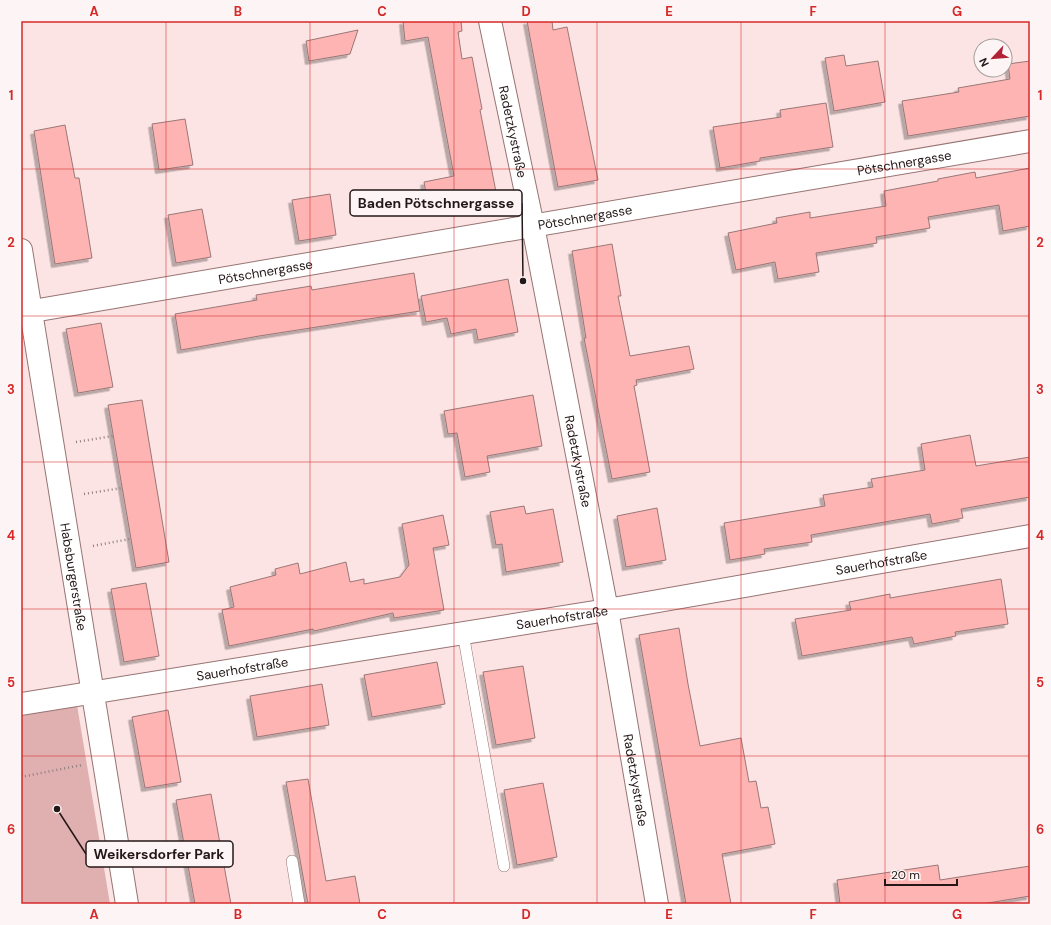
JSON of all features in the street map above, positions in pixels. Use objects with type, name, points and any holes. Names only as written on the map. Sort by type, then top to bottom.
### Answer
[{"type":"street","name":"Radetzkystraße","points":[[490,21],[533,226],[608,610],[657,904]]},
{"type":"street","name":"Pötschnergasse","points":[[27,312],[1030,141]]},
{"type":"street","name":"Habsburgerstraße","points":[[21,250],[27,312],[54,446],[127,904]]},
{"type":"street","name":"Sauerhofstraße","points":[[21,704],[608,610],[1030,536]]},
{"type":"lane","points":[[463,633],[504,866]]},
{"type":"lane","points":[[292,861],[299,904]]},
{"type":"path","points":[[54,446],[113,436]]},
{"type":"path","points":[[62,498],[122,488]]},
{"type":"path","points":[[71,550],[130,539]]},
{"type":"path","points":[[21,771],[21,777],[104,761]]},
{"type":"shaded area","points":[[77,705],[110,904],[21,904],[21,714]]},
{"type":"building","points":[[403,21],[461,21],[462,31],[458,32],[462,59],[472,57],[482,109],[480,110],[497,197],[460,204],[458,200],[428,205],[424,182],[454,176],[428,37],[405,41]]},
{"type":"building","points":[[527,21],[552,21],[553,30],[567,27],[598,180],[558,187]]},
{"type":"building","points":[[358,30],[350,54],[309,61],[306,41]]},
{"type":"building","points":[[844,55],[846,66],[878,61],[885,102],[834,111],[825,58]]},
{"type":"building","points":[[1030,61],[1030,116],[908,136],[902,101],[959,92],[958,88],[1013,78],[1013,63]]},
{"type":"building","points":[[826,103],[833,147],[760,158],[760,161],[720,168],[713,127],[781,117],[780,110]]},
{"type":"building","points":[[185,119],[193,165],[159,170],[152,124]]},
{"type":"building","points":[[65,125],[75,178],[79,178],[92,258],[55,264],[34,131]]},
{"type":"building","points":[[1030,168],[1030,226],[1003,231],[999,205],[928,217],[930,228],[876,237],[877,243],[816,253],[819,272],[778,279],[775,262],[736,270],[728,233],[777,223],[776,218],[810,212],[810,218],[886,206],[884,191],[938,181],[938,179],[975,172],[976,178]]},
{"type":"building","points":[[330,194],[336,235],[299,241],[292,200]]},
{"type":"building","points":[[202,209],[211,257],[176,263],[168,215]]},
{"type":"building","points":[[612,244],[621,296],[618,296],[630,356],[689,346],[694,369],[636,380],[637,385],[634,386],[650,472],[612,479],[584,338],[586,338],[572,251]]},
{"type":"building","points":[[414,273],[420,311],[259,336],[181,350],[175,314],[257,300],[256,295],[311,286],[312,290]]},
{"type":"building","points":[[508,279],[518,332],[478,340],[476,329],[451,334],[447,318],[426,322],[421,296]]},
{"type":"building","points":[[101,323],[113,387],[78,393],[66,329]]},
{"type":"building","points":[[533,395],[542,446],[487,456],[490,472],[465,477],[457,433],[448,434],[444,411]]},
{"type":"building","points":[[142,400],[169,562],[136,568],[108,405]]},
{"type":"building","points":[[970,435],[976,466],[1030,457],[1030,497],[961,509],[963,518],[932,524],[930,514],[811,535],[812,542],[764,549],[765,554],[730,560],[724,523],[825,506],[823,495],[873,487],[871,479],[925,470],[921,444]]},
{"type":"building","points":[[524,506],[526,514],[553,509],[563,562],[506,572],[502,544],[496,545],[490,512]]},
{"type":"building","points":[[657,508],[666,560],[626,567],[617,516]]},
{"type":"building","points":[[443,515],[449,545],[433,548],[444,610],[394,618],[393,613],[314,631],[313,629],[229,646],[222,610],[234,607],[230,587],[276,575],[275,569],[298,563],[300,574],[346,562],[350,582],[364,579],[364,584],[400,577],[409,565],[402,524]]},
{"type":"building","points":[[1001,579],[1008,624],[955,632],[956,636],[914,644],[912,637],[802,656],[795,619],[851,610],[849,602],[890,594],[890,598]]},
{"type":"building","points":[[146,583],[159,656],[124,662],[111,589]]},
{"type":"building","points":[[679,628],[700,746],[741,738],[749,782],[756,781],[761,808],[768,807],[775,844],[722,854],[731,904],[686,904],[639,635]]},
{"type":"building","points":[[437,662],[445,704],[372,717],[364,675]]},
{"type":"building","points":[[523,666],[535,738],[496,745],[483,672]]},
{"type":"building","points":[[322,684],[329,725],[257,737],[250,696]]},
{"type":"building","points":[[168,710],[181,782],[145,788],[132,717]]},
{"type":"building","points":[[308,779],[326,881],[355,876],[360,904],[308,904],[286,782]]},
{"type":"building","points":[[543,783],[557,857],[517,865],[504,790]]},
{"type":"building","points":[[211,794],[231,904],[195,904],[176,800]]},
{"type":"building","points":[[938,865],[940,880],[1030,866],[1030,896],[982,904],[840,904],[837,880]]},
{"type":"place","name":"Baden Pötschnergasse","points":[[523,281]]},
{"type":"place","name":"Weikersdorfer Park","points":[[57,809]]}]
